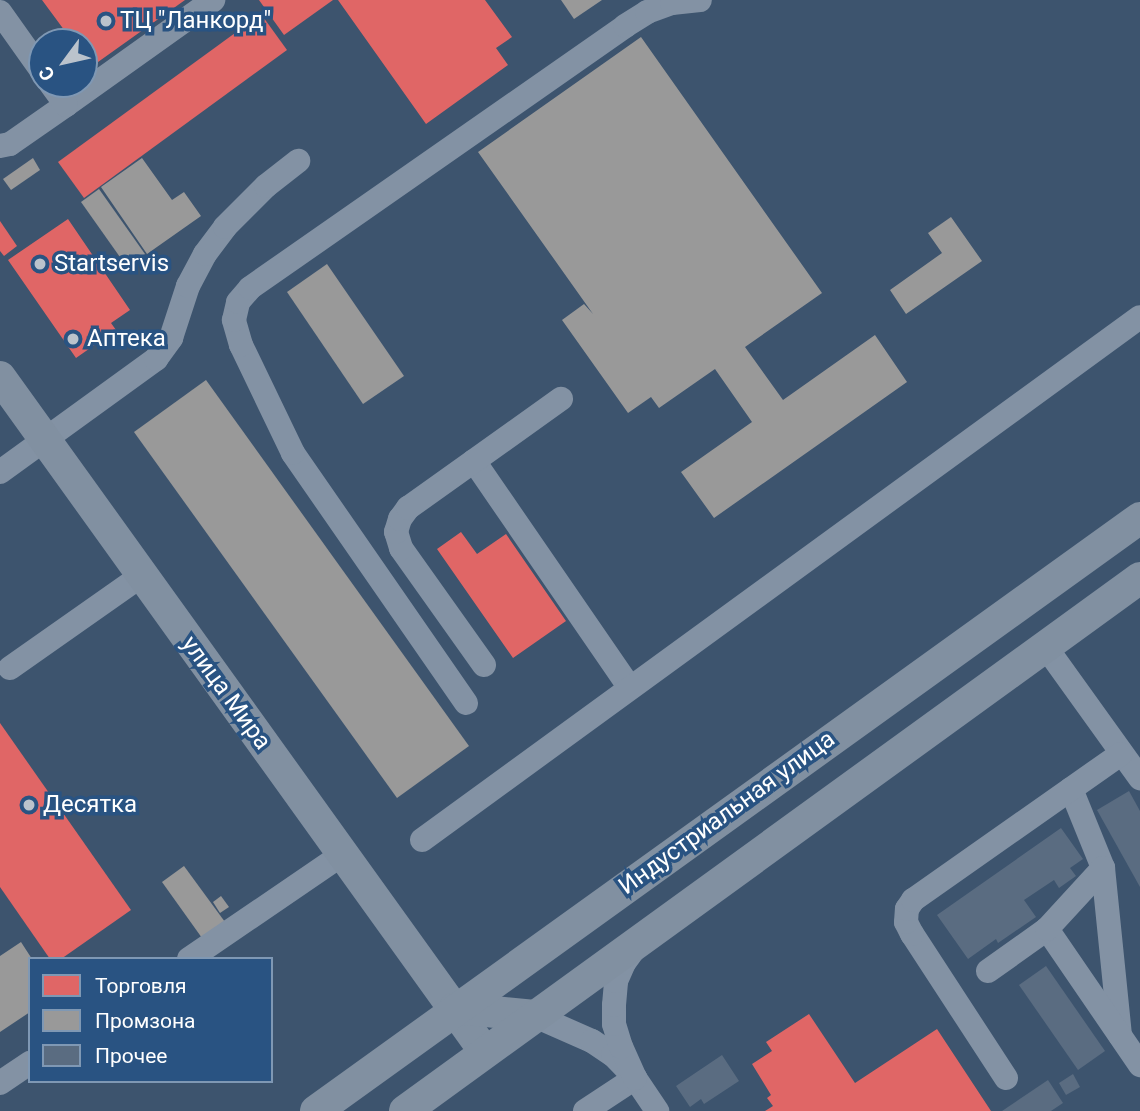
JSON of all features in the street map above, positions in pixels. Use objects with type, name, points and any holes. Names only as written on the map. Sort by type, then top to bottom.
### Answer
[{"type":"main road","name":"улица Мира","points":[[0,377],[485,1052]]},
{"type":"main road","name":"Индустриальная улица","points":[[316,1111],[455,1008],[1140,518]]},
{"type":"main road","points":[[405,1111],[1140,578]]},
{"type":"main road","points":[[455,1008],[535,1016]]},
{"type":"street","points":[[0,146],[10,144],[213,0]]},
{"type":"street","points":[[466,702],[293,453],[241,345],[234,320],[238,302],[250,288],[625,26],[647,12],[672,3],[700,0]]},
{"type":"street","points":[[0,12],[28,52]]},
{"type":"street","points":[[61,98],[66,105]]},
{"type":"street","points":[[0,472],[156,359],[171,338],[188,286],[212,245],[266,186],[298,161]]},
{"type":"street","points":[[422,840],[1140,317]]},
{"type":"street","points":[[484,666],[401,548],[396,532],[400,519],[408,508],[561,399]]},
{"type":"street","points":[[474,461],[630,688]]},
{"type":"street","points":[[10,668],[141,576]]},
{"type":"street","points":[[1045,646],[1140,778]]},
{"type":"street","points":[[1006,1078],[912,934],[906,922],[907,909],[913,900],[1121,754]]},
{"type":"street","points":[[1071,789],[1102,868],[1120,1035]]},
{"type":"street","points":[[191,957],[343,854]]},
{"type":"street","points":[[988,971],[1047,929],[1102,868]]},
{"type":"street","points":[[1047,929],[1140,1065]]},
{"type":"street","points":[[641,940],[624,963],[616,981],[614,1024],[635,1077],[657,1111]]},
{"type":"street","points":[[535,1016],[592,1041],[612,1055],[635,1077]]},
{"type":"street","points":[[0,1083],[28,1064]]},
{"type":"street","points":[[585,1111],[635,1077]]},
{"type":"building: Торговля","name":"ТЦ \"Ланкорд\"","points":[[42,0],[185,0],[98,62],[98,28],[63,28]]},
{"type":"building: Торговля","points":[[259,0],[333,0],[284,35]]},
{"type":"building: Торговля","points":[[338,0],[485,0],[512,37],[496,48],[508,65],[426,124]]},
{"type":"building: Торговля","points":[[261,14],[287,50],[84,198],[58,162]]},
{"type":"building: Торговля","points":[[68,219],[130,310],[111,323],[116,330],[76,358],[8,260]]},
{"type":"building: Торговля","points":[[0,221],[17,246],[4,256],[0,251]]},
{"type":"building: Торговля","points":[[461,532],[477,554],[506,534],[566,621],[513,658],[437,549]]},
{"type":"building: Торговля","name":"Десятка","points":[[0,723],[131,910],[64,957],[49,957],[0,887]]},
{"type":"building: Торговля","points":[[809,1014],[855,1083],[937,1029],[991,1111],[765,1111],[773,1106],[767,1098],[771,1095],[752,1064],[772,1051],[766,1042]]},
{"type":"building: Промзона","points":[[561,0],[602,0],[574,19]]},
{"type":"building: Промзона","points":[[641,37],[822,293],[745,347],[783,400],[875,335],[907,382],[714,518],[681,472],[752,422],[715,369],[659,408],[651,397],[628,413],[562,320],[584,304],[593,314],[478,152]]},
{"type":"building: Промзона","points":[[33,158],[40,170],[11,190],[3,179]]},
{"type":"building: Промзона","points":[[142,158],[172,200],[184,192],[201,216],[147,254],[101,187]]},
{"type":"building: Промзона","points":[[99,189],[145,254],[127,267],[81,202]]},
{"type":"building: Промзона","points":[[951,217],[982,261],[906,314],[890,290],[942,253],[928,233]]},
{"type":"building: Промзона","points":[[327,264],[404,376],[363,404],[287,292]]},
{"type":"building: Промзона","points":[[206,380],[469,746],[397,798],[134,432]]},
{"type":"building: Промзона","points":[[184,866],[225,922],[202,938],[162,882]]},
{"type":"building: Промзона","points":[[221,896],[229,907],[220,913],[213,902]]},
{"type":"building: Промзона","points":[[21,942],[31,957],[28,957],[28,1013],[0,1032],[0,956]]},
{"type":"building: Прочее","points":[[1129,791],[1140,811],[1140,887],[1097,810]]},
{"type":"building: Прочее","points":[[1061,828],[1083,859],[1070,868],[1076,876],[1059,888],[1054,880],[1024,900],[1036,917],[998,943],[996,939],[968,959],[937,915]]},
{"type":"building: Прочее","points":[[1046,966],[1105,1051],[1078,1070],[1019,985]]},
{"type":"building: Прочее","points":[[722,1055],[739,1081],[704,1104],[701,1099],[690,1107],[676,1086]]},
{"type":"building: Прочее","points":[[1073,1074],[1080,1087],[1066,1095],[1059,1083]]},
{"type":"building: Прочее","points":[[1048,1080],[1063,1103],[1051,1111],[1002,1111]]},
{"type":"place","name":"ТЦ \"Ланкорд\"","points":[[106,21]]},
{"type":"place","name":"Startservis","points":[[40,264]]},
{"type":"place","name":"Аптека","points":[[73,339]]},
{"type":"place","name":"Десятка","points":[[29,805]]}]
